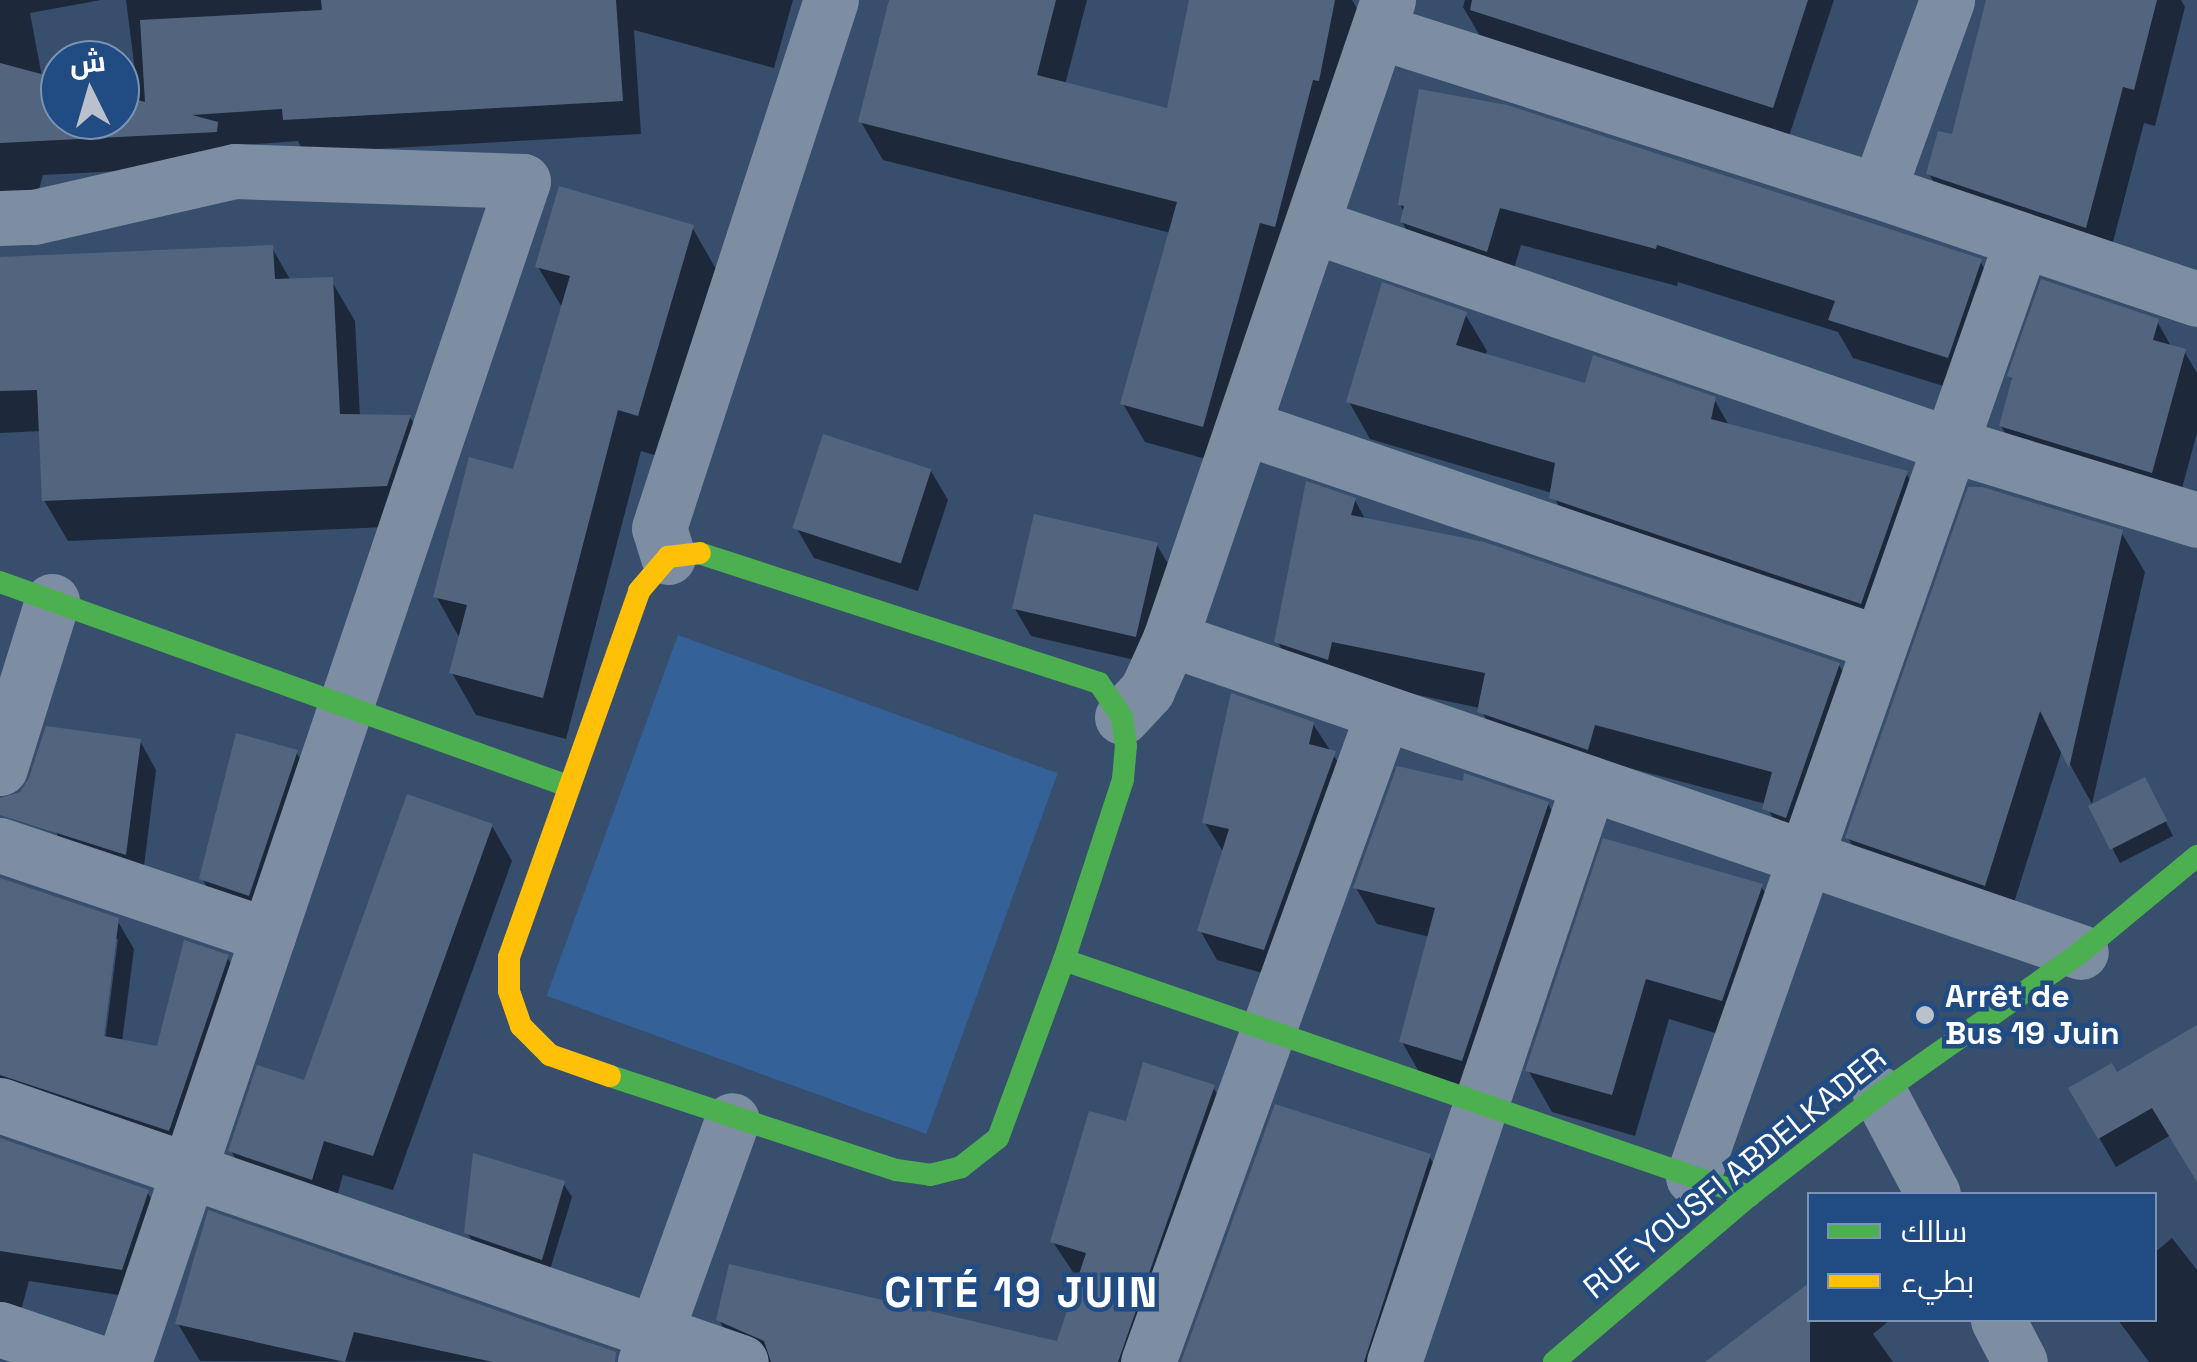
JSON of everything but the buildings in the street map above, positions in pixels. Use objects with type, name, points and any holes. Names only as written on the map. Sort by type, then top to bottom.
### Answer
[{"type":"street","points":[[668,557],[659,528],[831,0]]},
{"type":"street","points":[[1878,191],[1948,0]]},
{"type":"street","points":[[1122,716],[1147,690],[1170,640],[1383,15],[1878,191],[2197,299]]},
{"type":"street","points":[[0,218],[34,217],[235,172],[523,180],[124,1362]]},
{"type":"street","points":[[1314,226],[1948,444],[2197,520]]},
{"type":"street","points":[[1693,1177],[2022,240]]},
{"type":"street","points":[[1244,427],[1879,643]]},
{"type":"street","points":[[719,555],[1099,683],[1122,716],[1126,746],[1122,779],[1064,960],[998,1138],[960,1167],[930,1175],[896,1170],[732,1120],[550,1055],[521,1026],[509,991],[509,956],[638,591],[668,557],[719,555]]},
{"type":"street","points":[[0,582],[568,786]]},
{"type":"street","points":[[0,768],[52,601]]},
{"type":"street","points":[[1170,640],[2081,952]]},
{"type":"street","points":[[1148,1362],[1382,712]]},
{"type":"street","points":[[1394,1362],[1589,783]]},
{"type":"street","points":[[0,845],[268,935]]},
{"type":"street","name":"RUE YOUSFI ABDELKADER","points":[[1554,1362],[1750,1196],[1880,1094],[2081,952],[2197,856]]},
{"type":"street","points":[[1064,960],[1750,1196]]},
{"type":"street","points":[[1880,1094],[1932,1192]]},
{"type":"street","points":[[0,1105],[189,1171],[650,1347],[742,1362]]},
{"type":"street","points":[[650,1347],[732,1120]]},
{"type":"street","points":[[1999,1322],[2020,1362]]},
{"type":"street","points":[[0,1328],[96,1362]]},
{"type":"shaded area","points":[[678,635],[1058,773],[926,1134],[547,996]]},
{"type":"traffic: fast","points":[[610,1076],[896,1170],[930,1175],[961,1167],[998,1138],[1064,960],[1123,779],[1126,746],[1122,717],[1099,683],[700,553]]},
{"type":"traffic: fast","points":[[0,582],[568,786]]},
{"type":"traffic: fast","points":[[1554,1362],[1749,1196],[1880,1094],[2081,952],[2197,856]]},
{"type":"traffic: fast","points":[[1064,960],[1749,1196]]},
{"type":"traffic: slow","points":[[610,1076],[550,1055],[521,1026],[509,991],[509,957],[639,591],[668,557],[700,553]]},
{"type":"place","name":"Arrêt de Bus 19 Juin","points":[[1925,1015]]},
{"type":"district","name":"CITÉ 19 JUIN","points":[[1022,1293]]}]
